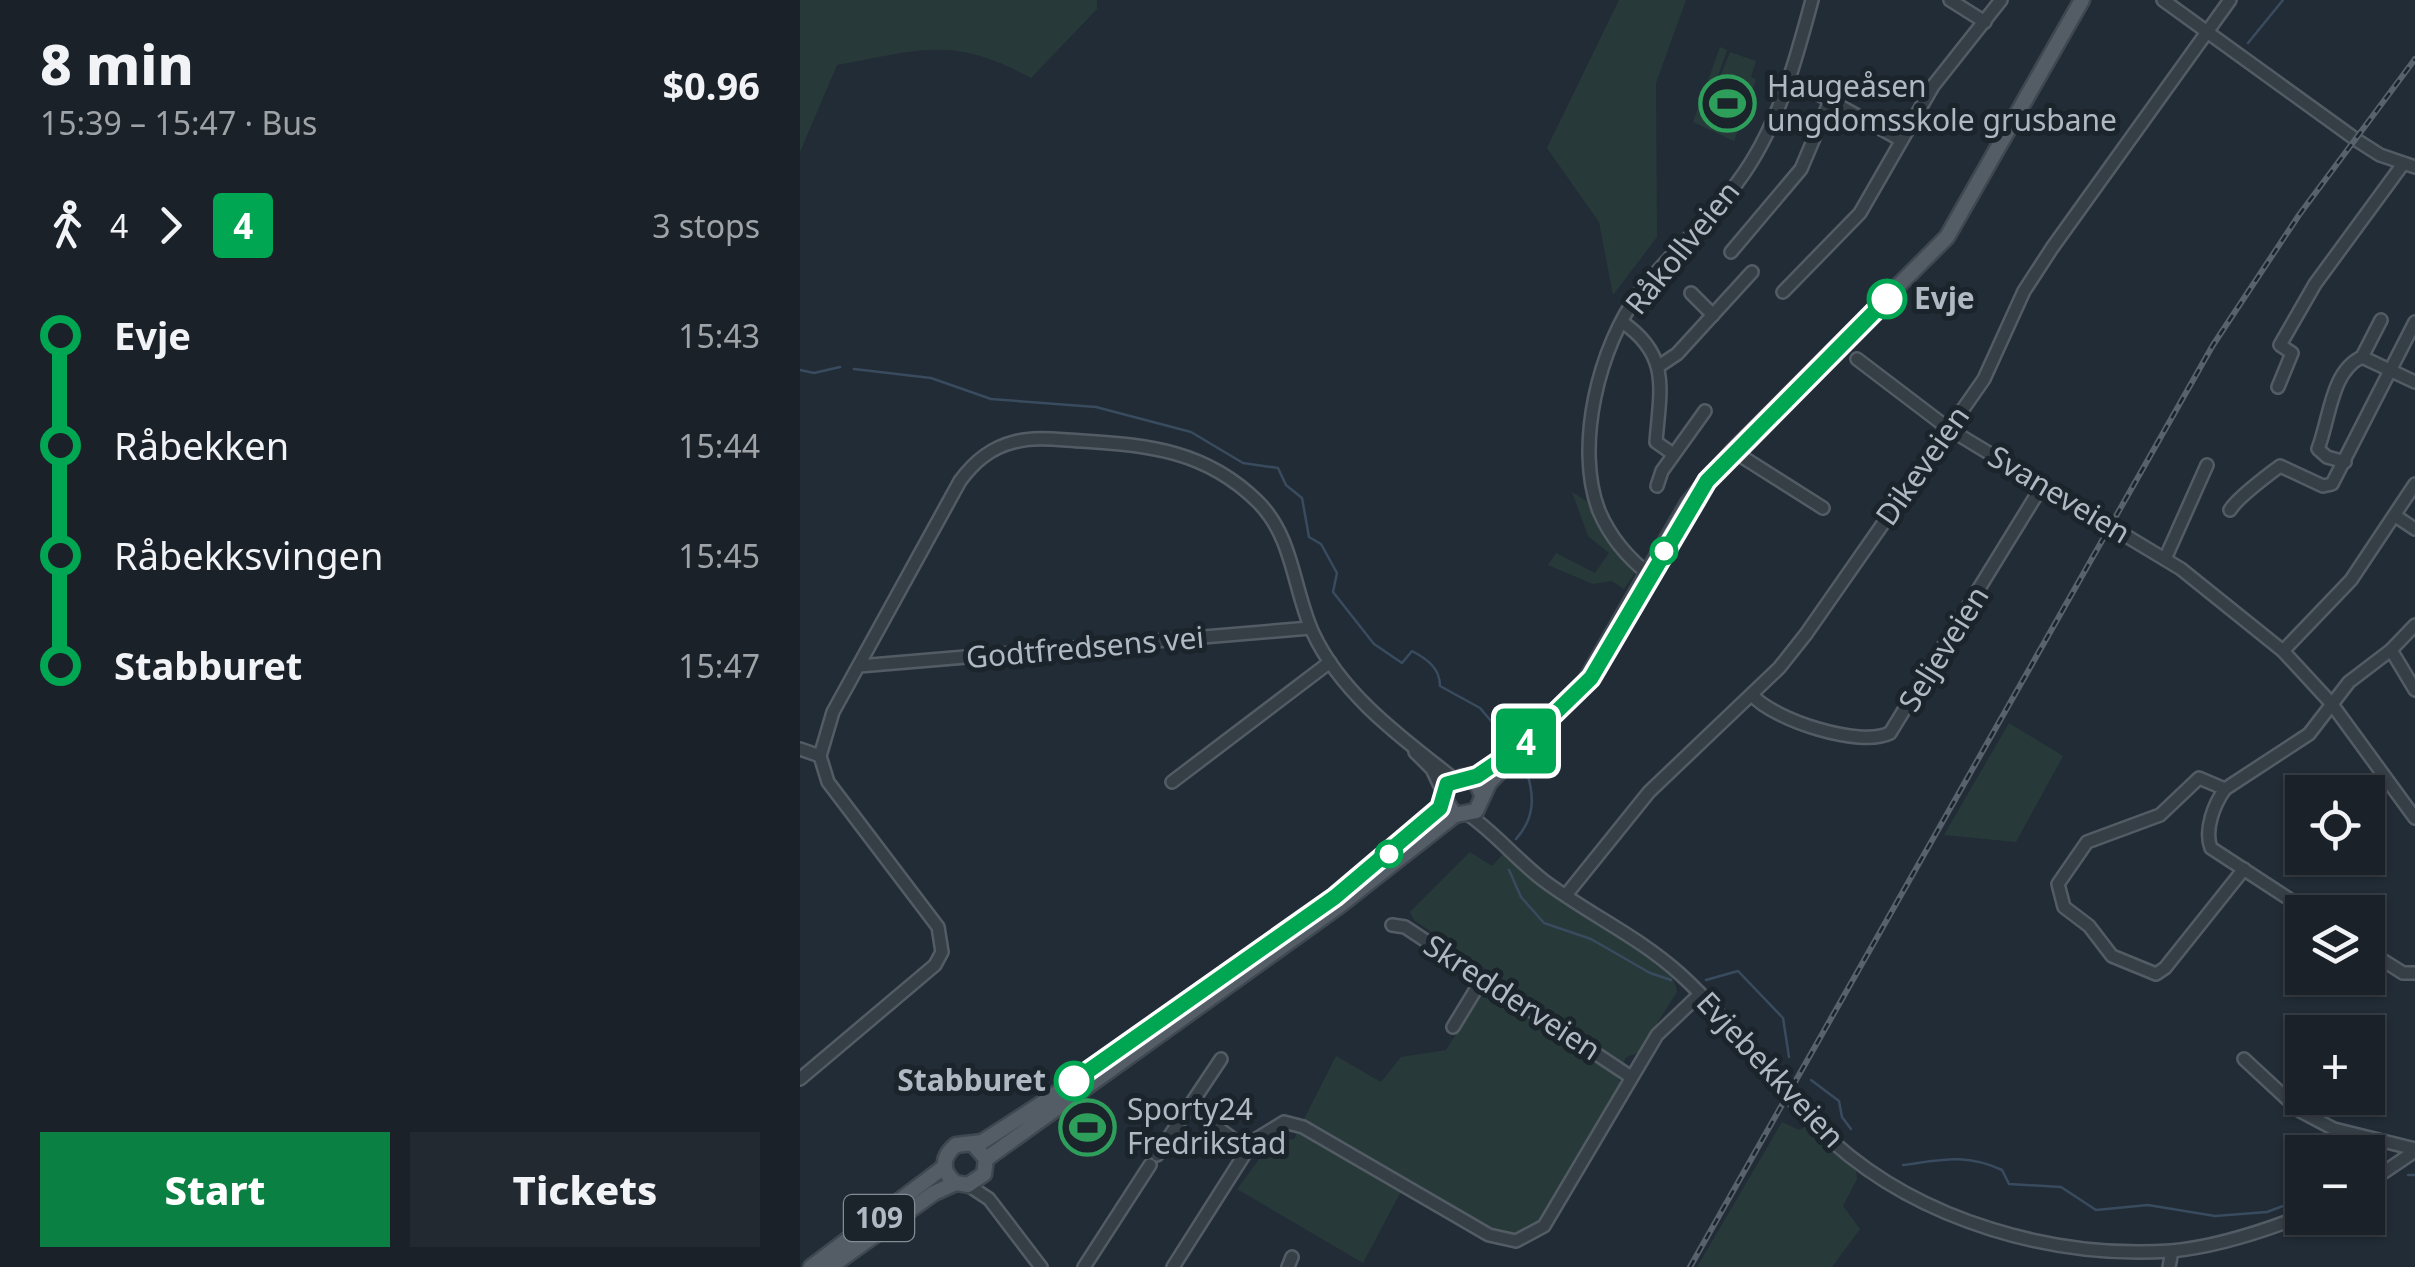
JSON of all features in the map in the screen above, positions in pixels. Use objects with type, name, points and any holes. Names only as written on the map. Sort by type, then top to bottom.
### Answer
[{"type":"main road","name":"109","points":[[830,1267],[934,1193],[962,1184],[1472,808],[1521,746],[1608,653],[1693,500],[1733,451],[1947,236],[2082,0]]},
{"type":"main road","name":"109","points":[[812,1267],[944,1168],[949,1150],[1008,1128],[1335,897],[1462,778],[1521,746]]},
{"type":"main road","points":[[1462,778],[1472,808]]},
{"type":"main road","points":[[1443,797],[1472,808]]},
{"type":"main road","points":[[973,1144],[985,1166]]},
{"type":"main road","name":"109","points":[[944,1168],[962,1184]]},
{"type":"street","name":"Råkollveien","points":[[1651,570],[1630,555],[1599,510],[1590,462],[1596,398],[1622,322],[1638,294],[1746,170],[1772,122],[1812,0]]},
{"type":"street","points":[[1950,0],[1985,22]]},
{"type":"street","points":[[1783,292],[1860,213],[1933,86],[2001,0]]},
{"type":"street","points":[[2163,0],[2352,137],[2409,166],[2300,308],[2280,345],[2292,352],[2278,387]]},
{"type":"street","name":"Dikeveien","points":[[1566,895],[1649,792],[1752,696],[1806,634],[1997,354],[2024,291],[2230,0]]},
{"type":"street","points":[[1786,83],[1820,95],[1829,104],[1901,140]]},
{"type":"street","points":[[1731,252],[1801,169],[1829,104]]},
{"type":"street","points":[[1659,366],[1678,354],[1752,272]]},
{"type":"street","points":[[1691,293],[1713,315]]},
{"type":"street","points":[[2345,462],[2326,458],[2318,449],[2332,411],[2338,375],[2347,364],[2362,358],[2380,320]]},
{"type":"street","points":[[1622,322],[1652,348],[1659,366],[1656,442],[1673,454]]},
{"type":"street","points":[[2230,510],[2243,492],[2265,482],[2276,467],[2284,466],[2324,486],[2332,484],[2415,322]]},
{"type":"street","points":[[2362,358],[2415,382]]},
{"type":"street","name":"Svaneveien","points":[[1857,359],[1949,429],[2165,559],[2283,651],[2331,704],[2415,818]]},
{"type":"street","points":[[1656,486],[1673,454],[1705,411]]},
{"type":"street","points":[[800,1079],[935,964],[944,945],[938,926],[828,782],[820,756],[833,712],[960,481],[991,451],[1036,438],[1160,446],[1230,481],[1260,504],[1275,525],[1310,628],[1330,662],[1382,722],[1462,778]]},
{"type":"street","points":[[1733,451],[1823,508]]},
{"type":"street","name":"Svaneveien","points":[[2165,559],[2207,465]]},
{"type":"street","points":[[2283,651],[2351,580],[2397,517],[2415,484]]},
{"type":"street","name":"Seljeveien","points":[[1752,696],[1773,712],[1822,728],[1864,739],[1890,733],[2042,486]]},
{"type":"street","points":[[2397,517],[2415,529]]},
{"type":"street","points":[[2285,896],[2208,844],[2218,800],[2225,789],[2309,734],[2356,674],[2391,650],[2415,625]]},
{"type":"street","name":"Godtfredsens vei","points":[[860,666],[1310,628]]},
{"type":"street","points":[[2391,650],[2415,690]]},
{"type":"street","points":[[2404,668],[2415,660]]},
{"type":"street","points":[[1172,782],[1330,662]]},
{"type":"street","points":[[1410,744],[1432,769],[1443,797]]},
{"type":"street","points":[[800,749],[820,756]]},
{"type":"street","points":[[2225,789],[2199,778],[2160,815],[2087,842],[2060,879],[2057,890],[2064,906],[2088,926],[2112,956],[2156,974],[2244,870]]},
{"type":"street","name":"Evjebekkveien","points":[[1472,808],[1500,842],[1566,895],[1634,936],[1700,994],[1784,1093],[1836,1144],[1895,1186],[1976,1225],[2069,1246],[2172,1250],[2230,1240],[2285,1222]]},
{"type":"street","name":"Skredderveien","points":[[1392,925],[1405,928],[1631,1076]]},
{"type":"street","points":[[2385,961],[2403,972],[2415,973]]},
{"type":"street","points":[[1453,1027],[1481,980]]},
{"type":"street","points":[[1173,1267],[1248,1150],[1269,1128],[1294,1124],[1490,1236],[1516,1241],[1535,1234],[1554,1214],[1631,1076],[1667,1021],[1700,994]]},
{"type":"street","points":[[1084,1267],[1220,1059]]},
{"type":"street","points":[[2244,1059],[2300,1110],[2334,1130],[2415,1150]]},
{"type":"street","points":[[1188,1106],[1248,1150]]},
{"type":"street","points":[[2385,1171],[2415,1150]]},
{"type":"street","points":[[985,1166],[989,1200]]},
{"type":"street","points":[[962,1184],[989,1200],[1041,1267]]},
{"type":"street","points":[[2169,1267],[2172,1250]]},
{"type":"green space","points":[[800,0],[1097,0],[1097,9],[1031,78],[1004,64],[957,51],[914,51],[837,65],[800,152]]},
{"type":"green space","points":[[1619,0],[1686,0],[1656,83],[1657,237],[1613,295],[1599,222],[1547,148]]},
{"type":"green space","name":"Haugeåsen ungdomsskole grusbane","points":[[1720,47],[1727,50],[1705,114],[1730,52],[1756,61],[1751,77],[1756,80],[1734,141],[1693,122]]},
{"type":"green space","points":[[1572,492],[1594,506],[1600,527],[1637,570],[1624,589],[1612,581],[1593,584],[1548,565],[1556,553],[1595,573],[1609,553],[1588,536]]},
{"type":"green space","points":[[2009,723],[2063,756],[2016,842],[1944,835]]},
{"type":"green space","points":[[1470,852],[1492,866],[1505,852],[1574,897],[1655,958],[1671,977],[1677,992],[1638,1053],[1626,1057],[1618,1074],[1621,1084],[1542,1222],[1522,1235],[1503,1235],[1407,1180],[1363,1263],[1237,1189],[1273,1141],[1294,1139],[1336,1056],[1381,1082],[1401,1057],[1446,1050],[1477,1003],[1491,973],[1414,920],[1410,912]]},
{"type":"green space","points":[[1782,1122],[1799,1130],[1807,1126],[1856,1171],[1857,1179],[1843,1206],[1860,1229],[1832,1267],[1697,1267]]},
{"type":"waterway","points":[[2248,43],[2283,0]]},
{"type":"waterway","points":[[800,370],[814,373],[840,367]]},
{"type":"waterway","points":[[854,369],[931,378],[991,399],[1096,407],[1191,432],[1243,463],[1278,468],[1286,485],[1302,498],[1309,537],[1321,544],[1337,573],[1333,592],[1374,644],[1402,663],[1412,651],[1423,657],[1435,669],[1440,686],[1480,708],[1503,735]]},
{"type":"waterway","points":[[1516,839],[1531,808],[1527,773]]},
{"type":"waterway","points":[[1509,870],[1521,897],[1544,923],[1591,939],[1650,973],[1671,980]]},
{"type":"waterway","points":[[1706,980],[1738,971],[1783,1018],[1789,1057]]},
{"type":"waterway","points":[[1811,1080],[1839,1101],[1842,1117],[1851,1129]]},
{"type":"waterway","points":[[1903,1165],[1953,1159],[1976,1161],[2002,1170],[2009,1184],[2061,1187],[2096,1210],[2148,1205],[2215,1216],[2267,1212],[2285,1205]]},
{"type":"waterway","points":[[2408,1175],[2415,1175]]},
{"type":"railway","points":[[1690,1267],[2213,345],[2299,215],[2415,59]]},
{"type":"bus line","name":"4","points":[[1074,1081],[1387,856],[1440,808],[1444,803],[1443,792],[1454,778],[1477,776],[1521,746],[1551,719],[1591,678],[1608,653],[1707,481],[1887,299]]},
{"type":"place","name":"Haugeåsen ungdomsskole grusbane","points":[[1728,104]]},
{"type":"place","name":"Evje","points":[[1887,299]]},
{"type":"place","name":"Stabburet","points":[[1074,1081]]},
{"type":"place","name":"Sporty24 Fredrikstad","points":[[1088,1127]]}]
